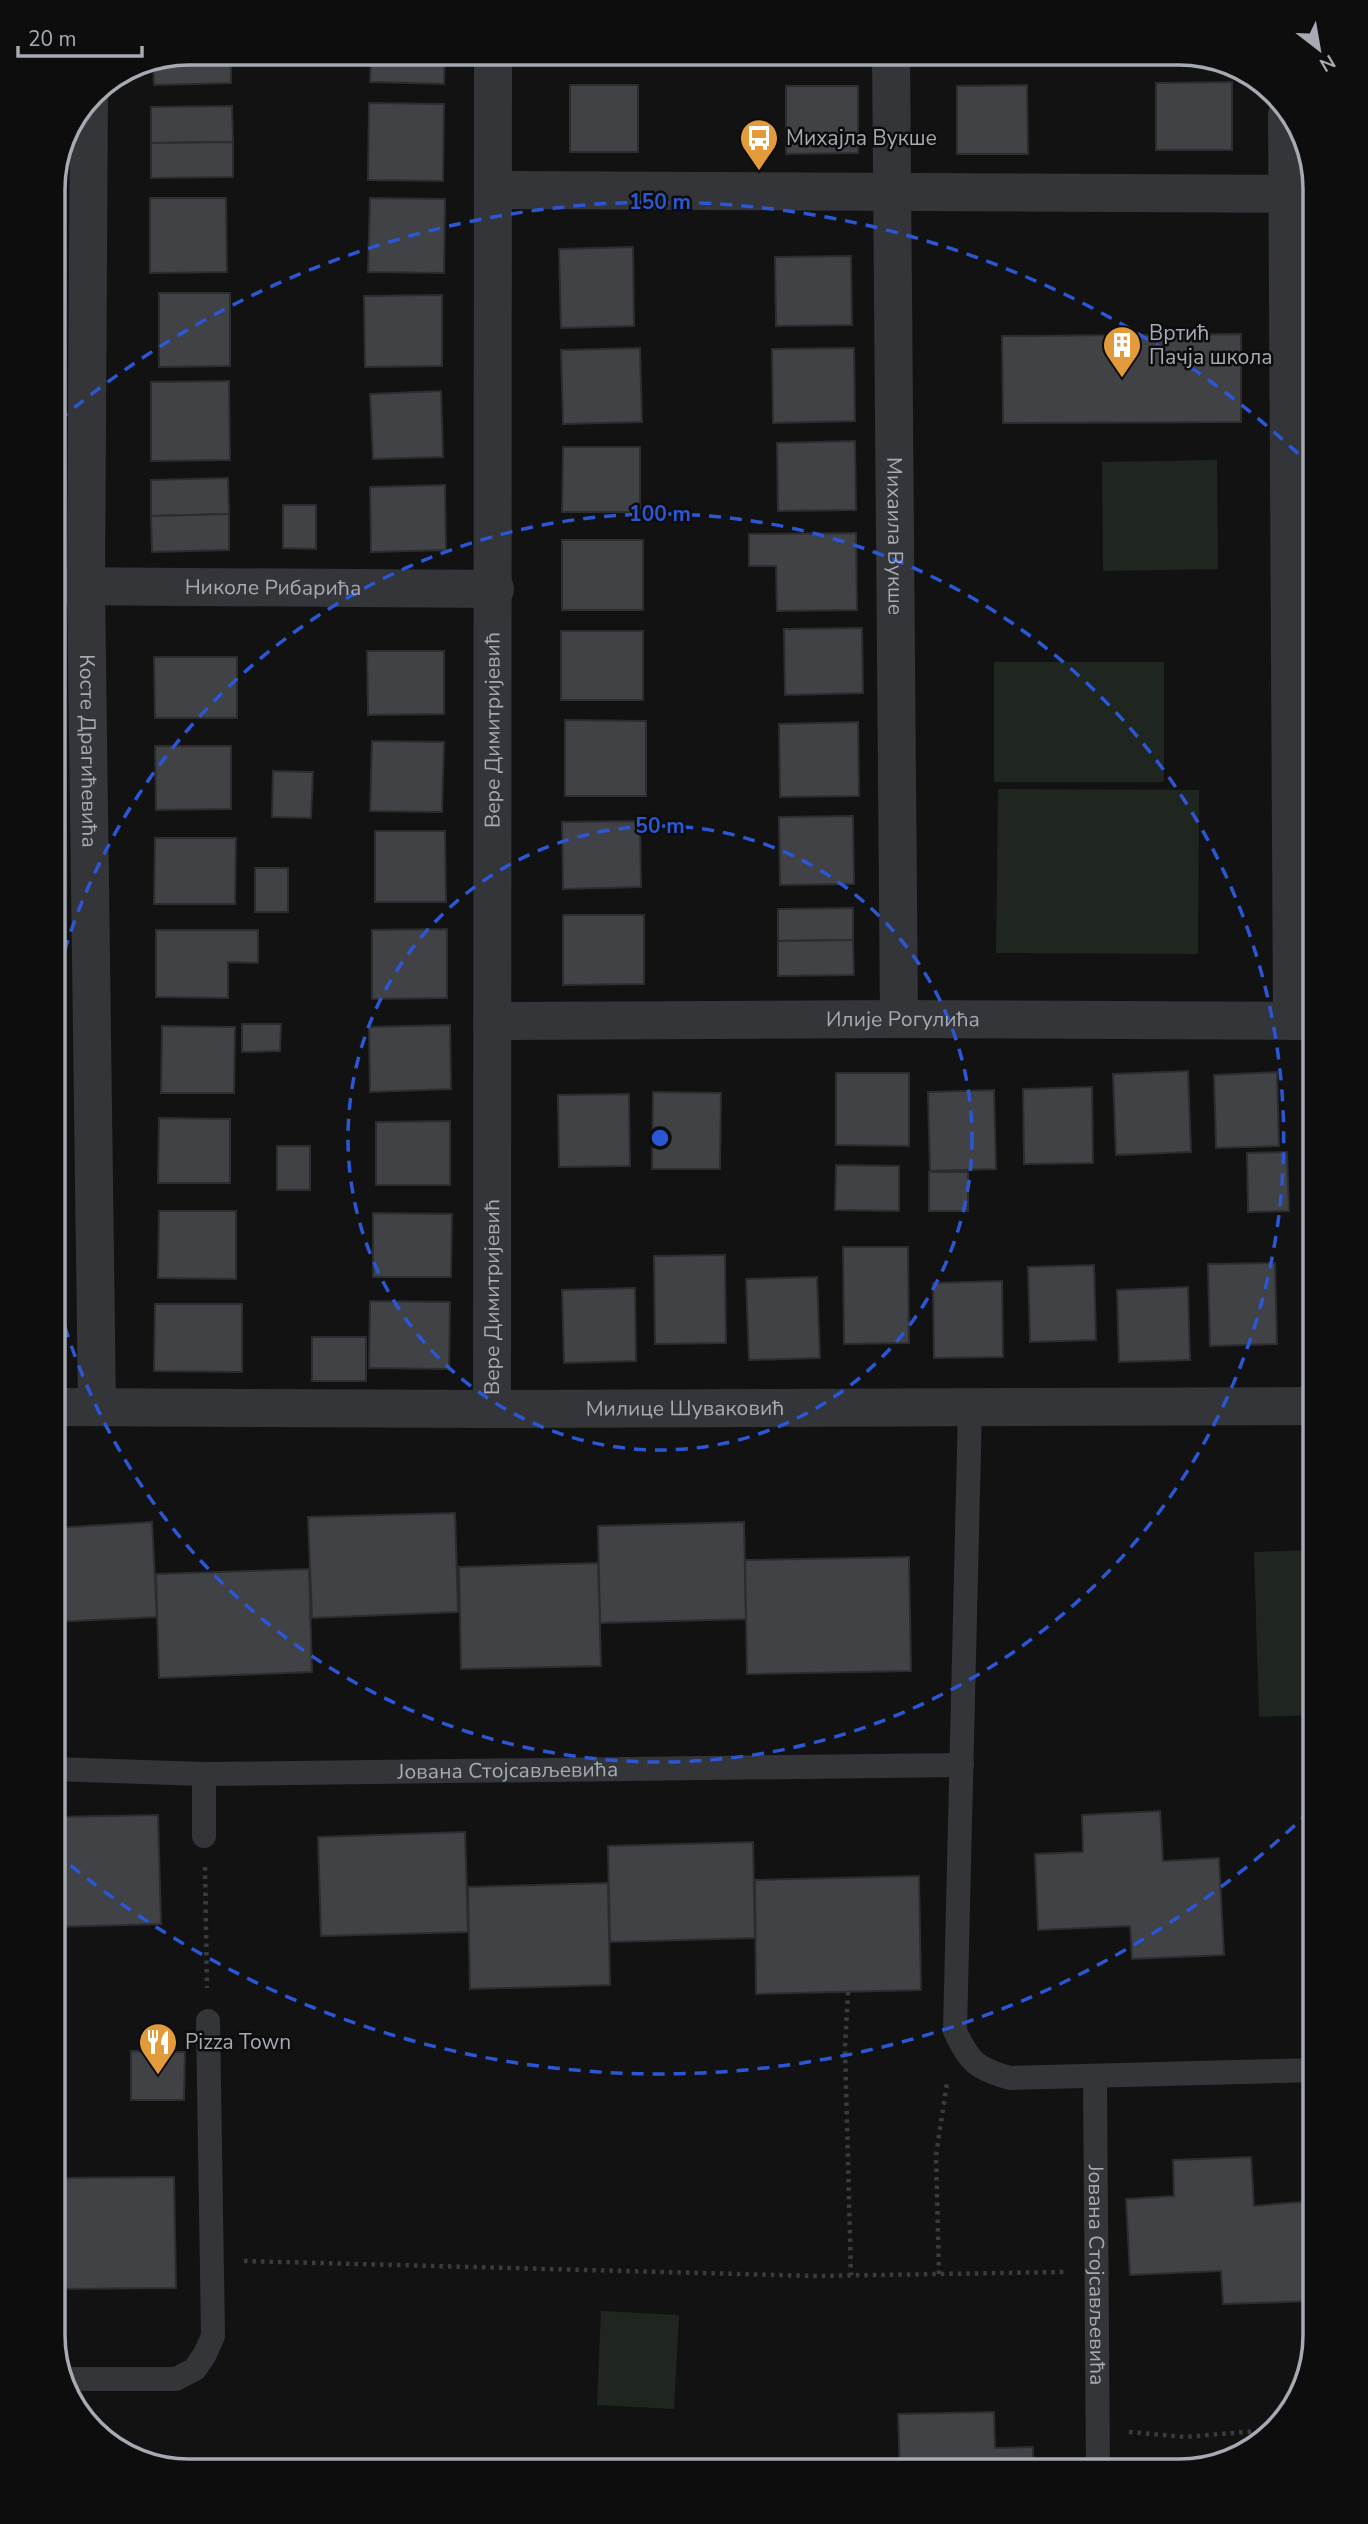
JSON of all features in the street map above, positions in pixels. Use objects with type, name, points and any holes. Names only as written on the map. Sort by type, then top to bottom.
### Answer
[{"type":"street","name":"Вере Димитријевић","points":[[492,1409],[494,65]]},
{"type":"street","name":"Михаила Вукше","points":[[891,65],[899,1019]]},
{"type":"street","name":"Косте Драгићевића","points":[[88,116],[69,586],[97,1406]]},
{"type":"street","points":[[1290,134],[1301,194],[1303,745]]},
{"type":"street","points":[[494,190],[1301,194]]},
{"type":"street","name":"Николе Рибарића","points":[[69,586],[495,589]]},
{"type":"street","name":"Илије Рогулића","points":[[492,1021],[1303,1021]]},
{"type":"street","name":"Милице Шуваковић","points":[[65,1407],[492,1409],[1303,1406]]},
{"type":"lane","points":[[970,1408],[955,2031],[965,2053],[975,2065],[1010,2078],[1303,2070]]},
{"type":"lane","name":"Јована Стојсављевића","points":[[65,1769],[204,1774],[962,1765]]},
{"type":"lane","points":[[204,1774],[204,1836]]},
{"type":"lane","points":[[72,2379],[176,2379],[195,2369],[212,2336],[208,2021]]},
{"type":"lane","name":"Јована Стојсављевића","points":[[1095,2077],[1098,2459]]},
{"type":"path","points":[[204,1836],[208,2021]]},
{"type":"path","points":[[848,1992],[845,2047],[851,2275]]},
{"type":"path","points":[[939,2274],[936,2155],[955,2031]]},
{"type":"path","points":[[212,2260],[851,2275],[1096,2272]]},
{"type":"path","points":[[1097,2429],[1185,2437],[1258,2431]]},
{"type":"shaded area","points":[[1217,460],[1218,569],[1103,571],[1102,462]]},
{"type":"shaded area","points":[[994,662],[1164,662],[1164,782],[994,782]]},
{"type":"shaded area","points":[[998,789],[1199,790],[1198,954],[996,953]]},
{"type":"shaded area","points":[[1303,1550],[1303,1715],[1259,1717],[1254,1552]]},
{"type":"shaded area","points":[[601,2311],[679,2315],[674,2409],[597,2405]]},
{"type":"building","points":[[231,65],[231,83],[154,85],[153,70],[172,66]]},
{"type":"building","points":[[371,65],[445,65],[444,84],[370,82]]},
{"type":"building","points":[[1232,82],[1232,150],[1156,150],[1156,83]]},
{"type":"building","points":[[570,85],[638,85],[638,152],[570,152]]},
{"type":"building","points":[[1027,85],[1028,154],[957,154],[957,86]]},
{"type":"building","points":[[786,86],[858,86],[858,153],[786,154]]},
{"type":"building","points":[[369,103],[444,104],[443,181],[368,180]]},
{"type":"building","points":[[232,106],[233,142],[151,143],[151,107]]},
{"type":"building","points":[[233,142],[233,177],[151,178],[151,143]]},
{"type":"building","points":[[150,198],[226,198],[227,272],[150,273]]},
{"type":"building","points":[[370,198],[445,199],[444,273],[368,272]]},
{"type":"building","points":[[633,247],[634,326],[561,328],[559,249]]},
{"type":"building","points":[[851,256],[852,325],[776,326],[775,257]]},
{"type":"building","points":[[159,293],[230,293],[230,366],[159,367]]},
{"type":"building","points":[[442,295],[442,366],[365,367],[364,296]]},
{"type":"building","name":"Вртић Пачја школа","points":[[1241,334],[1241,422],[1003,423],[1002,336]]},
{"type":"building","points":[[640,348],[642,422],[563,424],[561,350]]},
{"type":"building","points":[[854,348],[855,421],[773,423],[772,349]]},
{"type":"building","points":[[229,381],[230,460],[151,461],[151,382]]},
{"type":"building","points":[[441,391],[443,457],[373,459],[370,394]]},
{"type":"building","points":[[855,441],[856,510],[778,511],[777,443]]},
{"type":"building","points":[[563,447],[640,447],[640,512],[562,512]]},
{"type":"building","points":[[228,478],[229,514],[151,516],[151,480]]},
{"type":"building","points":[[445,485],[446,550],[371,552],[370,487]]},
{"type":"building","points":[[283,505],[316,505],[316,549],[283,548]]},
{"type":"building","points":[[229,514],[229,550],[152,552],[151,516]]},
{"type":"building","points":[[856,533],[857,610],[777,611],[776,566],[749,566],[749,534]]},
{"type":"building","points":[[562,540],[643,540],[643,610],[562,610]]},
{"type":"building","points":[[862,628],[863,693],[785,695],[784,629]]},
{"type":"building","points":[[561,631],[643,631],[643,700],[561,700]]},
{"type":"building","points":[[367,651],[444,651],[444,714],[368,715]]},
{"type":"building","points":[[154,657],[237,657],[237,718],[155,718]]},
{"type":"building","points":[[565,720],[646,721],[646,796],[565,796]]},
{"type":"building","points":[[858,722],[859,796],[780,797],[779,724]]},
{"type":"building","points":[[372,741],[444,742],[442,812],[370,811]]},
{"type":"building","points":[[155,746],[231,746],[231,809],[156,810]]},
{"type":"building","points":[[273,771],[313,772],[311,818],[272,817]]},
{"type":"building","points":[[853,816],[854,884],[780,885],[779,817]]},
{"type":"building","points":[[640,821],[641,887],[563,889],[562,822]]},
{"type":"building","points":[[375,831],[445,831],[446,902],[375,902]]},
{"type":"building","points":[[155,838],[236,838],[235,904],[154,904]]},
{"type":"building","points":[[255,868],[288,868],[288,912],[255,912]]},
{"type":"building","points":[[853,908],[853,940],[778,941],[778,909]]},
{"type":"building","points":[[563,915],[644,915],[644,984],[563,985]]},
{"type":"building","points":[[447,929],[447,998],[372,999],[372,930]]},
{"type":"building","points":[[156,930],[258,930],[258,963],[228,962],[228,998],[156,997]]},
{"type":"building","points":[[853,940],[854,975],[778,976],[778,941]]},
{"type":"building","points":[[242,1024],[281,1024],[280,1051],[242,1052]]},
{"type":"building","points":[[450,1025],[451,1089],[370,1092],[369,1027]]},
{"type":"building","points":[[162,1026],[235,1027],[234,1093],[161,1093]]},
{"type":"building","points":[[1188,1071],[1191,1152],[1116,1155],[1113,1074]]},
{"type":"building","points":[[1277,1072],[1279,1146],[1216,1148],[1214,1075]]},
{"type":"building","points":[[836,1073],[909,1073],[909,1146],[836,1145]]},
{"type":"building","points":[[1092,1087],[1093,1163],[1024,1164],[1023,1089]]},
{"type":"building","points":[[994,1090],[996,1169],[930,1171],[928,1092]]},
{"type":"building","points":[[653,1092],[721,1093],[720,1169],[652,1169]]},
{"type":"building","points":[[629,1094],[630,1166],[559,1167],[558,1095]]},
{"type":"building","points":[[159,1118],[230,1119],[230,1183],[158,1183]]},
{"type":"building","points":[[450,1121],[450,1185],[376,1185],[376,1122]]},
{"type":"building","points":[[277,1146],[310,1146],[310,1190],[277,1190]]},
{"type":"building","points":[[1287,1152],[1289,1211],[1248,1212],[1247,1153]]},
{"type":"building","points":[[836,1165],[899,1166],[899,1211],[835,1210]]},
{"type":"building","points":[[929,1172],[968,1172],[968,1211],[929,1211]]},
{"type":"building","points":[[159,1211],[236,1211],[236,1279],[158,1278]]},
{"type":"building","points":[[373,1213],[452,1214],[451,1277],[373,1277]]},
{"type":"building","points":[[843,1247],[908,1247],[909,1343],[844,1344]]},
{"type":"building","points":[[725,1255],[726,1343],[655,1344],[654,1256]]},
{"type":"building","points":[[1275,1263],[1277,1344],[1210,1346],[1208,1264]]},
{"type":"building","points":[[1094,1265],[1096,1340],[1030,1342],[1028,1267]]},
{"type":"building","points":[[817,1277],[820,1358],[749,1360],[746,1279]]},
{"type":"building","points":[[1002,1281],[1003,1357],[934,1358],[933,1283]]},
{"type":"building","points":[[1188,1287],[1190,1360],[1119,1362],[1117,1290]]},
{"type":"building","points":[[635,1288],[636,1361],[564,1363],[562,1290]]},
{"type":"building","points":[[370,1301],[450,1302],[449,1369],[369,1368]]},
{"type":"building","points":[[155,1304],[242,1304],[242,1372],[154,1371]]},
{"type":"building","points":[[312,1337],[366,1337],[366,1381],[312,1381]]},
{"type":"building","points":[[455,1513],[458,1612],[312,1618],[308,1517]]},
{"type":"building","points":[[152,1522],[157,1617],[65,1621],[65,1527]]},
{"type":"building","points":[[744,1522],[746,1619],[600,1623],[598,1526]]},
{"type":"building","points":[[909,1557],[911,1671],[747,1674],[745,1560]]},
{"type":"building","points":[[598,1563],[601,1666],[461,1669],[459,1567]]},
{"type":"building","points":[[309,1569],[312,1672],[159,1678],[156,1574]]},
{"type":"building","points":[[1160,1811],[1163,1861],[1219,1858],[1224,1955],[1132,1959],[1130,1926],[1038,1930],[1035,1854],[1083,1852],[1082,1815]]},
{"type":"building","points":[[158,1815],[161,1924],[65,1927],[65,1817]]},
{"type":"building","points":[[465,1832],[468,1932],[321,1936],[318,1837]]},
{"type":"building","points":[[753,1842],[755,1938],[610,1942],[608,1846]]},
{"type":"building","points":[[919,1876],[921,1990],[756,1994],[755,1880]]},
{"type":"building","points":[[608,1883],[610,1985],[470,1989],[468,1887]]},
{"type":"building","name":"Pizza Town","points":[[131,2051],[185,2052],[184,2100],[131,2100]]},
{"type":"building","points":[[1251,2157],[1254,2206],[1303,2202],[1303,2301],[1223,2304],[1221,2271],[1130,2275],[1126,2199],[1174,2196],[1173,2160]]},
{"type":"building","points":[[174,2177],[176,2288],[65,2289],[65,2178]]},
{"type":"building","points":[[994,2412],[995,2448],[1033,2447],[1033,2459],[900,2459],[898,2414]]},
{"type":"place","name":"Михајла Вукше","points":[[759,172]]},
{"type":"place","name":"Вртић Пачја школа","points":[[1122,379]]},
{"type":"place","name":"Pizza Town","points":[[158,2076]]}]
